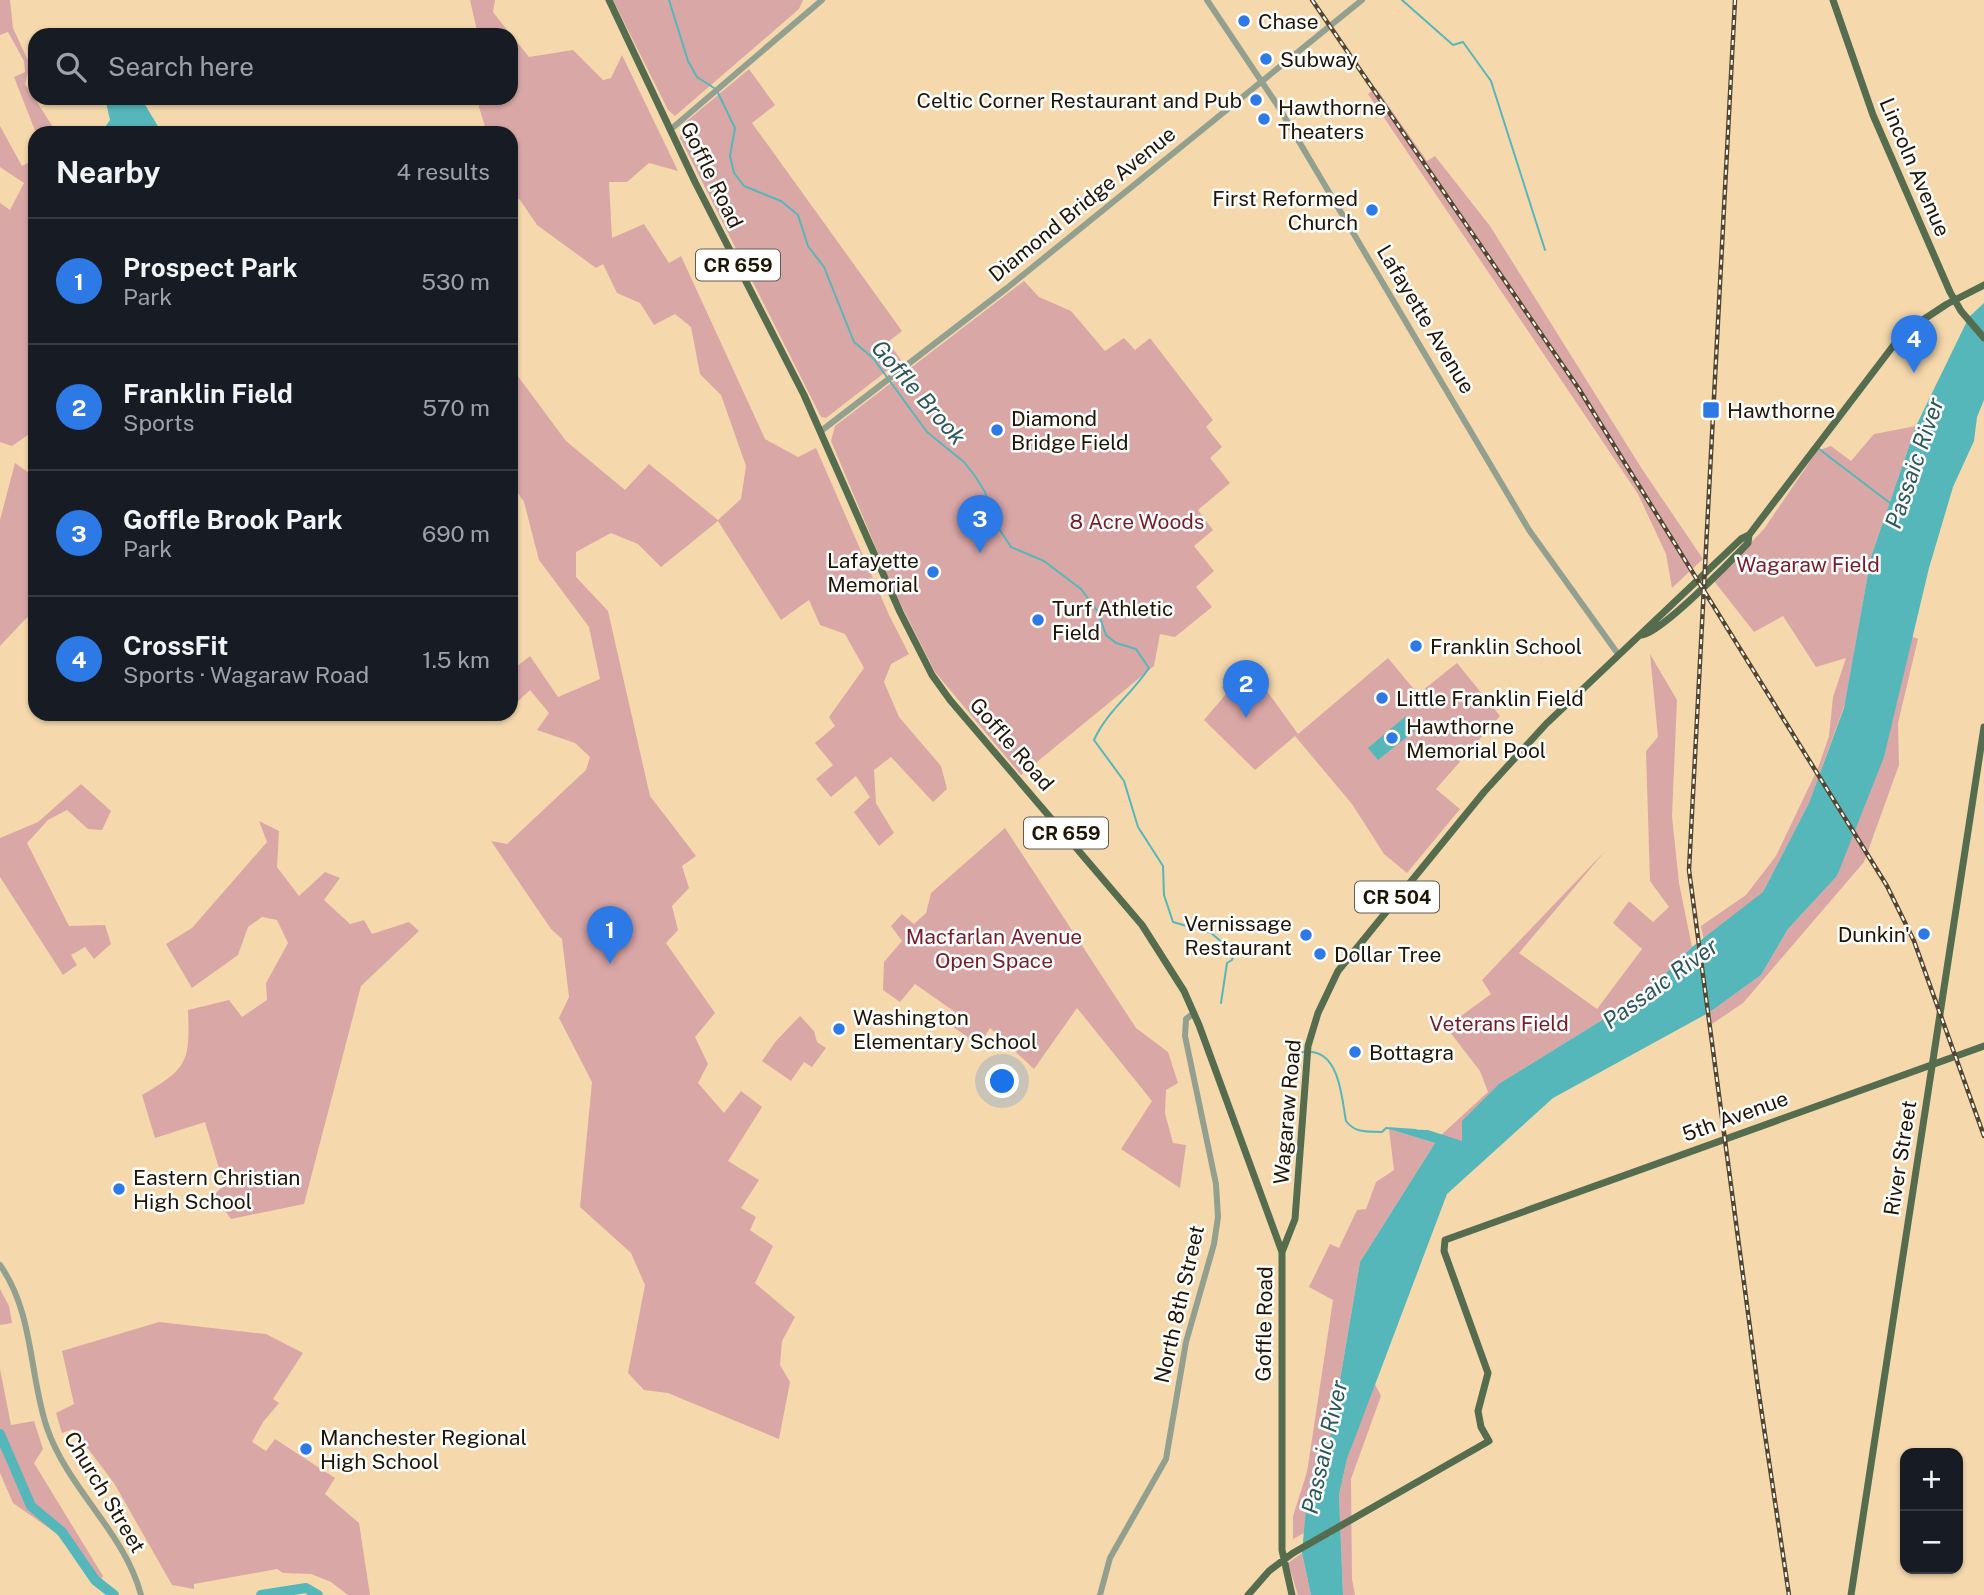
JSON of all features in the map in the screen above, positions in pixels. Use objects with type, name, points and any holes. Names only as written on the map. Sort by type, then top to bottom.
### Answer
[{"type":"main road","name":"Goffle Road","points":[[609,0],[670,130],[821,431],[893,597],[938,684],[1132,913],[1169,966],[1194,1013],[1282,1252],[1283,1560]]},
{"type":"main road","name":"Lincoln Avenue","points":[[1832,0],[1873,115],[1954,300],[1984,338]]},
{"type":"main road","name":"Wagaraw Road","points":[[1282,1252],[1295,1219],[1308,1046],[1327,991],[1362,939],[1497,777],[1569,699],[1618,654],[1673,614],[1748,543],[1749,536],[1898,339],[1915,324],[1984,285]]},
{"type":"main road","name":"River Street","points":[[1851,1595],[1984,727]]},
{"type":"main road","name":"5th Avenue","points":[[1283,1560],[1489,1441],[1481,1427],[1478,1411],[1488,1373],[1443,1247],[1447,1238],[1984,1046]]},
{"type":"main road","points":[[1248,1595],[1283,1560]]},
{"type":"main road","name":"CR 504","points":[[1283,1560],[1292,1595]]},
{"type":"street","points":[[670,130],[822,0]]},
{"type":"street","name":"Lafayette Avenue","points":[[1207,0],[1261,79],[1529,530],[1618,654]]},
{"type":"street","name":"Diamond Bridge Avenue","points":[[821,431],[1032,268],[1261,79],[1362,0]]},
{"type":"street","name":"North 8th Street","points":[[1100,1595],[1110,1558],[1166,1459],[1186,1342],[1214,1244],[1218,1209],[1216,1184],[1185,1036],[1186,1019],[1194,1013]]},
{"type":"street","name":"Church Street","points":[[0,1265],[12,1286],[25,1324],[47,1430],[128,1563],[141,1595]]},
{"type":"green space","points":[[0,0],[10,0],[13,28],[28,61],[25,84],[28,89],[28,105],[39,105],[52,126],[33,126],[14,77],[25,72],[24,61],[8,32],[0,35]]},
{"type":"green space","points":[[470,0],[495,0],[493,12],[506,28],[476,28]]},
{"type":"green space","points":[[613,0],[803,0],[799,9],[675,116],[668,110]]},
{"type":"green space","points":[[518,44],[529,57],[573,50],[603,80],[611,78],[622,55],[678,171],[649,163],[627,182],[609,182],[612,238],[644,224],[669,263],[681,256],[765,439],[798,457],[816,448],[889,615],[909,654],[891,664],[884,682],[899,717],[941,766],[947,789],[933,802],[891,757],[874,770],[876,803],[894,833],[879,846],[854,812],[870,797],[856,776],[831,797],[816,779],[833,765],[815,743],[835,726],[829,717],[864,668],[845,634],[820,625],[809,600],[781,620],[718,521],[661,567],[638,544],[611,533],[576,552],[576,577],[608,611],[650,796],[696,856],[682,866],[689,888],[672,906],[678,930],[666,943],[715,1013],[695,1037],[708,1064],[698,1083],[724,1113],[741,1091],[762,1107],[728,1161],[759,1180],[741,1208],[756,1217],[750,1230],[773,1246],[755,1283],[795,1317],[782,1341],[780,1365],[790,1382],[779,1439],[668,1393],[644,1390],[628,1373],[645,1285],[631,1253],[580,1207],[592,1082],[559,1018],[569,997],[562,939],[551,929],[491,841],[507,844],[586,770],[590,757],[575,743],[537,730],[549,713],[530,690],[518,701],[518,665],[530,656],[558,697],[600,679],[589,627],[539,560],[524,502],[518,493],[518,376],[566,441],[625,490],[649,464],[718,520],[741,499],[746,466],[721,395],[700,374],[691,327],[675,314],[654,325],[640,303],[617,293],[603,264],[596,268],[537,225],[518,199],[518,126],[485,126],[479,107],[518,105]]},
{"type":"green space","points":[[749,69],[775,105],[752,123],[902,331],[888,342],[901,360],[826,418],[821,417],[680,138],[682,125]]},
{"type":"green space","points":[[1376,88],[1427,161],[1435,156],[1490,226],[1642,469],[1703,559],[1672,588],[1666,554],[1638,494],[1368,94]]},
{"type":"green space","points":[[0,126],[22,166],[28,163],[28,435],[12,446],[0,442],[0,203],[10,210],[24,183],[0,167]]},
{"type":"green space","name":"8 Acre Woods","points":[[1024,281],[1039,297],[1071,311],[1105,351],[1124,338],[1135,350],[1150,338],[1213,420],[1206,427],[1222,447],[1210,458],[1230,483],[1198,510],[1213,530],[1194,546],[1214,571],[1196,587],[1212,607],[1175,637],[1160,634],[1154,666],[1021,775],[935,672],[895,593],[831,441],[835,426]]},
{"type":"green space","name":"Wagaraw Field","points":[[1916,426],[1871,557],[1845,704],[1809,803],[1763,892],[1704,941],[1701,926],[1746,895],[1776,856],[1818,768],[1829,736],[1833,697],[1846,658],[1816,667],[1783,616],[1754,632],[1714,581],[1764,529],[1817,451],[1831,446],[1851,461],[1874,434]]},
{"type":"green space","points":[[15,463],[28,472],[28,616],[0,646],[0,520]]},
{"type":"green space","points":[[1911,636],[1918,639],[1898,723],[1899,765],[1864,862],[1743,1003],[1712,1024],[1710,1012],[1761,975],[1788,929],[1837,876],[1897,696]]},
{"type":"green space","name":"Veterans Field","points":[[1650,654],[1677,700],[1672,816],[1679,883],[1692,947],[1646,993],[1500,1083],[1463,1142],[1440,1136],[1488,1092],[1480,1071],[1446,1027],[1491,994],[1482,980],[1606,850],[1519,953],[1597,1009],[1642,949],[1613,923],[1629,901],[1653,922],[1669,907],[1650,881],[1646,751],[1658,737]]},
{"type":"green space","points":[[1388,658],[1418,694],[1457,663],[1500,716],[1436,789],[1460,809],[1407,873],[1384,854],[1352,804],[1295,736],[1255,770],[1204,720],[1226,694],[1222,687],[1248,665],[1298,734]]},
{"type":"green space","points":[[81,784],[111,811],[102,830],[88,829],[67,810],[48,820],[27,843],[69,926],[105,925],[111,944],[94,959],[85,947],[71,955],[77,965],[63,975],[0,877],[0,838],[38,822]]},
{"type":"green space","points":[[259,821],[279,831],[277,867],[299,896],[325,872],[340,878],[324,900],[350,924],[364,920],[372,934],[409,922],[419,931],[361,986],[304,1204],[231,1219],[214,1195],[224,1185],[205,1122],[155,1138],[142,1095],[169,1078],[183,1062],[188,1041],[188,1010],[229,1000],[242,1017],[267,1000],[266,983],[288,943],[277,920],[262,917],[248,927],[238,955],[192,988],[166,944],[192,928],[267,842]]},
{"type":"green space","name":"Macfarlan Avenue Open Space","points":[[1005,828],[1136,1028],[1168,1052],[1178,1083],[1166,1090],[1165,1113],[1173,1143],[1186,1145],[1180,1188],[1121,1149],[1152,1101],[1077,1008],[1034,1069],[990,1028],[979,1045],[949,1024],[955,1012],[915,984],[900,1002],[883,990],[884,962],[902,941],[891,926],[902,914],[914,924],[926,913],[931,893]]},
{"type":"green space","points":[[800,1016],[814,1031],[817,1042],[826,1048],[812,1067],[804,1062],[791,1081],[762,1061],[776,1041]]},
{"type":"green space","points":[[1389,1129],[1435,1143],[1360,1262],[1331,1433],[1307,1498],[1306,1532],[1293,1539],[1293,1516],[1307,1472],[1333,1300],[1309,1287],[1330,1244],[1339,1248],[1357,1210],[1366,1209],[1376,1182],[1394,1170]]},
{"type":"green space","points":[[0,1289],[9,1306],[12,1323],[0,1325]]},
{"type":"green space","points":[[159,1322],[266,1334],[303,1353],[273,1399],[279,1403],[263,1422],[252,1442],[266,1451],[275,1439],[335,1478],[325,1494],[359,1523],[370,1595],[348,1595],[331,1582],[311,1574],[283,1573],[277,1569],[194,1584],[194,1589],[172,1585],[114,1483],[73,1429],[62,1433],[56,1413],[74,1404],[62,1351]]},
{"type":"green space","points":[[0,1369],[11,1425],[34,1421],[43,1449],[34,1463],[103,1576],[97,1585],[56,1533],[13,1503],[0,1473]]},
{"type":"green space","points":[[1374,1382],[1381,1396],[1351,1479],[1352,1579],[1355,1595],[1343,1595],[1339,1495],[1347,1459]]},
{"type":"green space","points":[[1302,1553],[1311,1595],[1298,1595],[1288,1563]]},
{"type":"water","points":[[107,105],[145,105],[158,126],[106,126],[110,120]]},
{"type":"water","name":"Passaic River","points":[[1984,303],[1984,400],[1977,417],[1974,441],[1953,487],[1929,568],[1884,757],[1837,876],[1788,929],[1761,975],[1710,1012],[1553,1098],[1447,1194],[1347,1459],[1339,1495],[1343,1595],[1311,1595],[1302,1553],[1307,1498],[1331,1433],[1360,1262],[1435,1143],[1389,1129],[1428,1130],[1462,1141],[1462,1121],[1500,1083],[1646,993],[1692,947],[1763,892],[1809,803],[1844,708],[1871,557],[1916,426],[1969,317]]},
{"type":"water","name":"Hawthorne Memorial Pool","points":[[1406,716],[1417,729],[1378,760],[1368,748]]},
{"type":"waterway","name":"Goffle Brook","points":[[669,0],[688,61],[697,77],[714,88]]},
{"type":"waterway","points":[[1402,0],[1453,45],[1463,42],[1491,81],[1545,250]]},
{"type":"waterway","name":"Goffle Brook","points":[[718,93],[735,128],[730,156],[734,173],[744,186],[781,201],[798,215],[808,246],[824,267],[854,342],[873,358],[927,432],[964,462],[975,476],[985,492],[992,518],[1011,547],[1044,561],[1081,589],[1098,612],[1106,635],[1116,643],[1136,649],[1149,668],[1106,720],[1094,740],[1124,781],[1138,827],[1163,866],[1164,895],[1173,922],[1211,933],[1234,952],[1232,960],[1227,963],[1221,1003]]},
{"type":"waterway","name":"Passaic River","points":[[1819,449],[1890,503]]},
{"type":"waterway","name":"Goffle Brook","points":[[1293,1053],[1306,1052]]},
{"type":"waterway","name":"Goffle Brook","points":[[1312,1052],[1329,1061],[1334,1070],[1346,1121],[1350,1125],[1367,1132],[1382,1132],[1386,1128],[1416,1130]]},
{"type":"waterway","points":[[0,1434],[31,1506],[62,1532],[95,1580],[114,1595]]},
{"type":"waterway","points":[[261,1595],[306,1588],[318,1595]]},
{"type":"railway","points":[[1312,0],[1579,389],[1887,886],[1914,941],[1984,1136]]},
{"type":"railway","points":[[1735,0],[1689,870],[1758,1388],[1789,1595]]},
{"type":"place","name":"Chase","points":[[1244,21]]},
{"type":"place","name":"Subway","points":[[1266,59]]},
{"type":"place","name":"Celtic Corner Restaurant and Pub","points":[[1256,100]]},
{"type":"place","name":"Hawthorne Theaters","points":[[1264,119]]},
{"type":"place","name":"First Reformed Church","points":[[1372,210]]},
{"type":"place","name":"CrossFit","points":[[1914,373]]},
{"type":"place","name":"Hawthorne","points":[[1711,410]]},
{"type":"place","name":"Diamond Bridge Field","points":[[997,430]]},
{"type":"place","name":"Goffle Brook Park","points":[[980,553]]},
{"type":"place","name":"Lafayette Memorial","points":[[933,572]]},
{"type":"place","name":"Turf Athletic Field","points":[[1038,620]]},
{"type":"place","name":"Franklin School","points":[[1416,646]]},
{"type":"place","name":"Little Franklin Field","points":[[1382,698]]},
{"type":"place","name":"Franklin Field","points":[[1246,718]]},
{"type":"place","name":"Hawthorne Memorial Pool","points":[[1392,738]]},
{"type":"place","name":"Dunkin'","points":[[1924,934]]},
{"type":"place","name":"Vernissage Restaurant","points":[[1306,935]]},
{"type":"place","name":"Dollar Tree","points":[[1320,954]]},
{"type":"place","name":"Prospect Park","points":[[610,964]]},
{"type":"place","name":"Washington Elementary School","points":[[839,1029]]},
{"type":"place","name":"Bottagra","points":[[1355,1052]]},
{"type":"place","name":"Eastern Christian High School","points":[[119,1189]]},
{"type":"place","name":"Manchester Regional High School","points":[[306,1449]]}]
